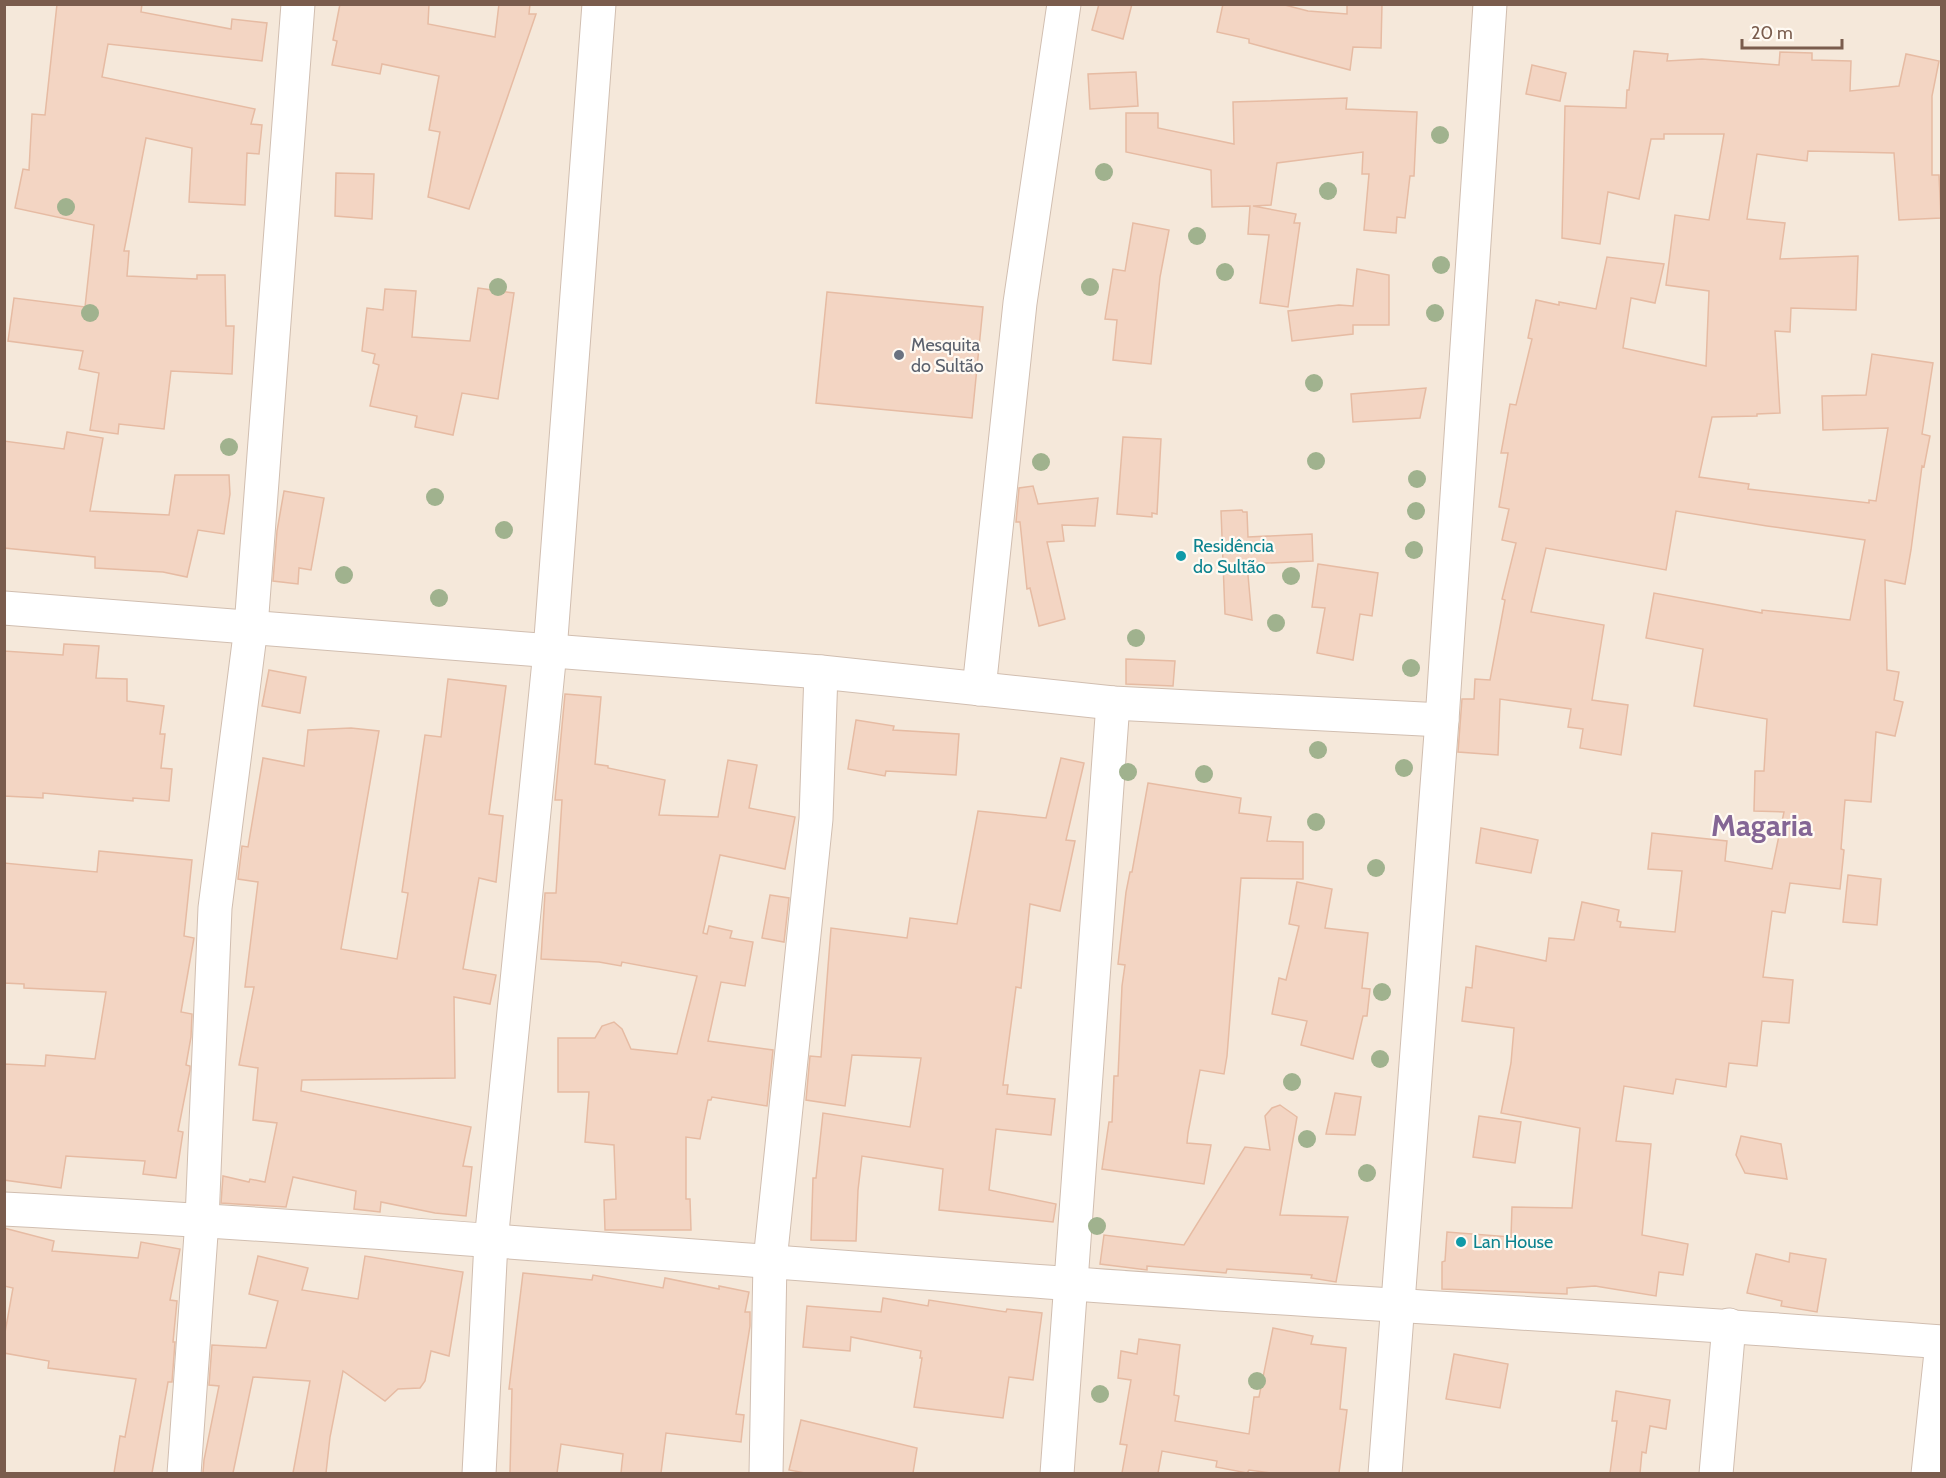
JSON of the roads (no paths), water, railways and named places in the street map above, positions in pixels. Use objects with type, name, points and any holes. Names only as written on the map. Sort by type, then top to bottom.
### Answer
[{"type":"street","points":[[184,1473],[202,1220],[215,908],[251,627],[298,4]]},
{"type":"street","points":[[479,1473],[491,1242],[550,651],[599,4]]},
{"type":"street","points":[[979,689],[1020,303],[1064,4]]},
{"type":"street","points":[[1385,1473],[1442,720],[1490,4]]},
{"type":"street","points":[[4,608],[821,672],[1113,703],[1442,720]]},
{"type":"street","points":[[766,1473],[770,1261],[816,819],[821,672]]},
{"type":"street","points":[[1057,1473],[1113,703]]},
{"type":"street","points":[[4,1209],[202,1220],[1071,1284],[1729,1325],[1941,1342],[1928,1473]]},
{"type":"street","points":[[1716,1473],[1729,1325]]},
{"type":"place","name":"Mesquita do Sultão","points":[[899,355]]},
{"type":"place","name":"Residência do Sultão","points":[[1181,556]]},
{"type":"place","name":"Lan House","points":[[1461,1242]]},
{"type":"district","name":"Magaria","points":[[1762,825]]}]
